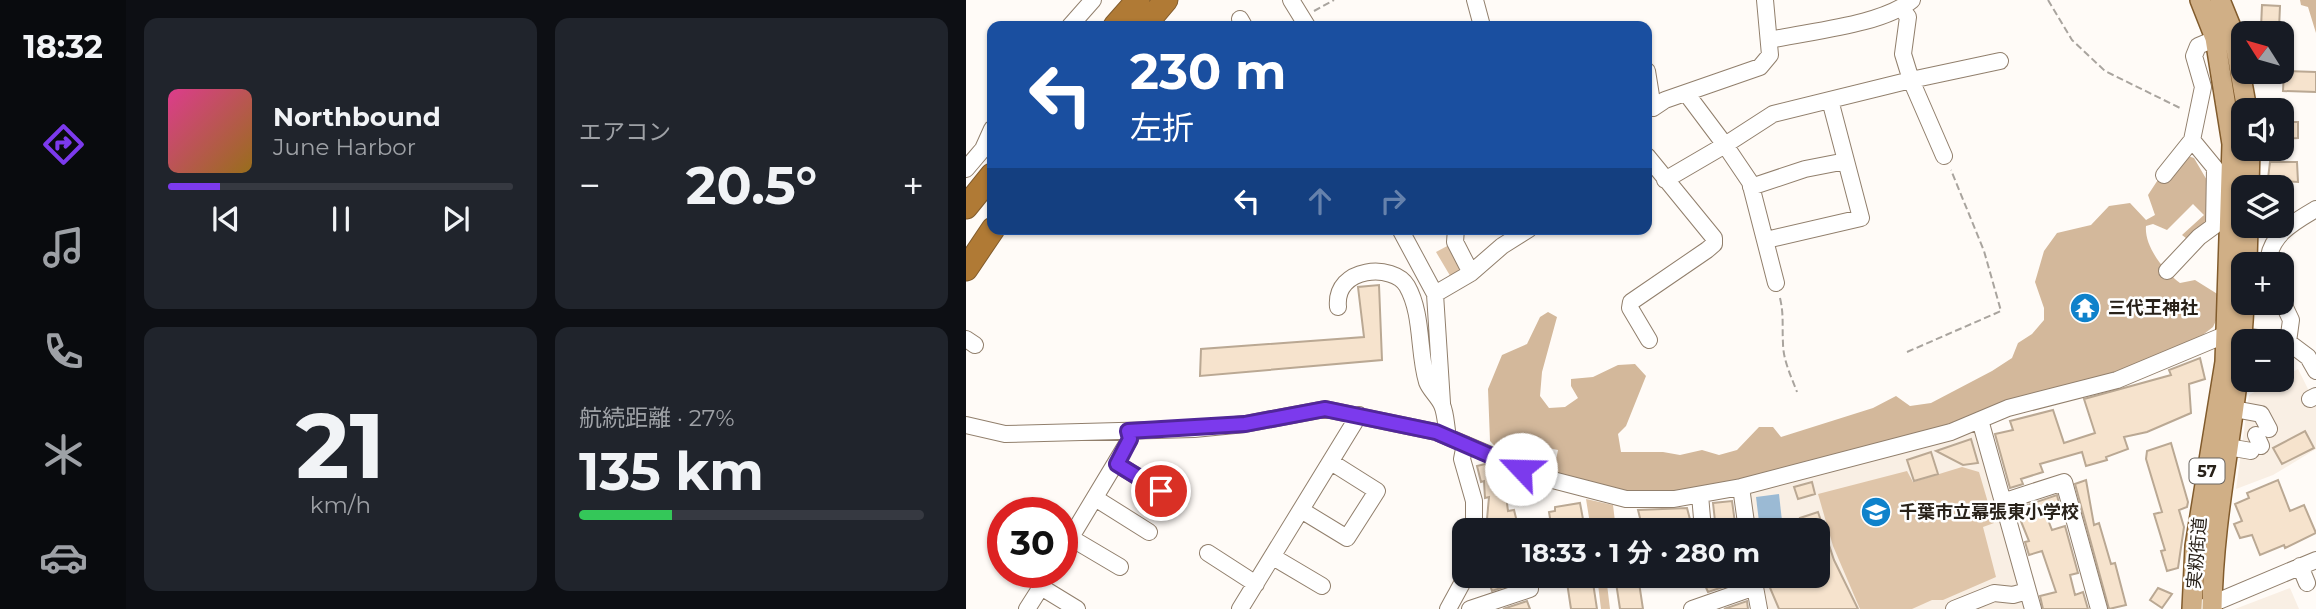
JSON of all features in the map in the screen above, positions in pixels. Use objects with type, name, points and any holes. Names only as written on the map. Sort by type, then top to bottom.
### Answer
[{"type":"highway","points":[[1119,21],[1138,0]]},
{"type":"highway","points":[[1148,21],[1166,0]]},
{"type":"highway","points":[[966,193],[987,171]]},
{"type":"highway","points":[[966,207],[987,181]]},
{"type":"highway","points":[[966,242],[987,216]]},
{"type":"highway","points":[[966,269],[989,235]]},
{"type":"main road","name":"実籾街道","points":[[2200,0],[2224,35],[2244,98]]},
{"type":"main road","name":"実籾街道","points":[[2220,0],[2232,144],[2235,329]]},
{"type":"main road","name":"実籾街道","points":[[2192,609],[2195,545],[2225,362],[2231,345]]},
{"type":"main road","name":"実籾街道","points":[[2208,607],[2234,392]]},
{"type":"street","points":[[1074,21],[1093,0]]},
{"type":"street","points":[[1291,0],[1306,21]]},
{"type":"street","points":[[1475,0],[1481,21]]},
{"type":"street","points":[[1652,110],[1686,93],[1760,67],[1770,57],[1765,0]]},
{"type":"street","points":[[1770,40],[1866,19],[1907,4],[1903,54],[1911,80],[1944,156]]},
{"type":"street","points":[[2164,175],[2192,141],[2203,87],[2194,55],[2199,46],[2224,35]]},
{"type":"street","points":[[1665,180],[1773,114],[2000,61]]},
{"type":"street","points":[[1686,93],[1740,163],[1751,187],[1776,283]]},
{"type":"street","points":[[1766,240],[1861,218],[1830,100]]},
{"type":"street","points":[[2167,271],[2199,237],[2214,226],[2215,168],[2192,141]]},
{"type":"street","points":[[966,169],[984,149],[987,142]]},
{"type":"street","points":[[1751,187],[1805,169],[1846,160]]},
{"type":"street","points":[[1649,340],[1630,308],[1634,298],[1714,244],[1714,238],[1652,163]]},
{"type":"street","points":[[2269,252],[2277,237],[2316,209]]},
{"type":"street","points":[[1403,235],[1435,294],[1442,405],[1448,436]]},
{"type":"street","points":[[1456,235],[1455,242],[1471,273]]},
{"type":"street","points":[[1435,294],[1471,273],[1502,246],[1519,235]]},
{"type":"street","points":[[1338,307],[1336,294],[1341,285],[1351,277],[1379,272],[1397,276],[1406,284],[1413,300],[1428,384],[1442,405]]},
{"type":"street","points":[[966,425],[1004,433],[1128,431],[1245,424],[1325,409],[1448,436],[1545,478],[1626,499],[1674,499],[1741,487],[1922,440],[2008,408],[2117,380],[2231,336]]},
{"type":"street","points":[[2294,346],[2308,357],[2316,370]]},
{"type":"street","points":[[2228,447],[2260,436],[2261,414],[2234,409]]},
{"type":"street","points":[[1240,609],[1359,415]]},
{"type":"street","points":[[1980,420],[2033,609]]},
{"type":"street","points":[[1078,527],[1117,464],[1130,439],[1128,431]]},
{"type":"street","points":[[1465,444],[1462,459],[1474,501],[1474,518]]},
{"type":"street","points":[[1301,510],[1348,538],[1377,491],[1331,462]]},
{"type":"street","points":[[1117,464],[1161,491]]},
{"type":"street","points":[[2002,502],[2064,482],[2099,609]]},
{"type":"street","points":[[1741,487],[1745,518]]},
{"type":"street","points":[[1699,495],[1702,518]]},
{"type":"street","points":[[1095,498],[1149,531]]},
{"type":"street","points":[[1078,550],[1120,567]]},
{"type":"street","points":[[1208,553],[1256,583]]},
{"type":"street","points":[[1273,557],[1322,586]]},
{"type":"street","points":[[2208,607],[2316,560]]},
{"type":"street","points":[[2300,566],[2306,583]]},
{"type":"street","points":[[1027,609],[1040,588]]},
{"type":"street","points":[[1043,588],[1077,609]]},
{"type":"street","points":[[1463,588],[1459,607],[1530,589]]},
{"type":"street","points":[[1692,609],[1738,588]]},
{"type":"street","points":[[1755,588],[1759,609]]},
{"type":"street","points":[[1954,609],[1994,593],[2013,595],[2027,591]]},
{"type":"path","points":[[1306,21],[1334,0]]},
{"type":"path","points":[[2048,0],[2072,40],[2105,71],[2196,116]]},
{"type":"path","points":[[1908,352],[2001,310],[1984,251],[1944,156]]},
{"type":"path","points":[[1776,283],[1785,319],[1783,343],[1786,361],[1797,392]]},
{"type":"shaded area","points":[[2300,0],[2316,0],[2316,33],[2308,7],[2301,5]]},
{"type":"shaded area","points":[[2182,154],[2194,158],[2208,182],[2207,222],[2191,242],[2182,235],[2204,215],[2193,204],[2167,230],[2153,224],[2146,226],[2146,234],[2162,266],[2174,278],[2180,283],[2195,280],[2219,295],[2220,312],[2213,327],[2169,361],[1982,422],[1646,505],[1553,474],[1558,450],[1537,446],[1527,467],[1512,464],[1490,441],[1488,389],[1502,355],[1527,344],[1540,317],[1548,312],[1557,317],[1542,372],[1540,396],[1549,408],[1565,407],[1578,398],[1571,386],[1571,379],[1593,377],[1618,365],[1635,364],[1646,376],[1626,426],[1618,434],[1621,452],[1663,452],[1680,455],[1702,450],[1719,455],[1737,450],[1759,427],[1773,427],[1781,437],[1873,408],[1896,396],[1910,406],[1931,403],[2012,358],[2018,343],[2032,334],[2044,320],[2044,308],[2035,282],[2044,251],[2057,233],[2091,225],[2109,206],[2130,203],[2146,220],[2155,215],[2148,195],[2165,169]]},
{"type":"shaded area","points":[[1451,244],[1464,268],[1452,279],[1436,252]]},
{"type":"shaded area","points":[[2298,369],[2316,405],[2316,449],[2273,475],[2236,489],[2249,395],[2255,392],[2294,392],[2294,371]]},
{"type":"shaded area","name":"千葉市立幕張東小学校","points":[[1976,430],[2028,609],[1765,609],[1761,588],[1830,588],[1830,518],[1751,518],[1748,493],[1861,461],[1921,449]]},
{"type":"shaded area","points":[[1962,467],[1979,472],[1994,523],[1983,527],[1996,577],[1943,600],[1932,600],[1912,609],[1860,609],[1833,546],[1830,518],[1825,518],[1818,494],[1907,471],[1913,482]]},
{"type":"shaded area","points":[[1586,499],[1613,505],[1615,518],[1589,518]]},
{"type":"shaded area","points":[[1598,588],[1607,588],[1610,609],[1601,609]]},
{"type":"shaded area","points":[[2290,588],[2299,609],[2235,609]]},
{"type":"water","points":[[1779,494],[1782,518],[1759,518],[1756,497]]},
{"type":"building","points":[[2262,5],[2280,6],[2279,21],[2261,21]]},
{"type":"building","points":[[2294,71],[2316,72],[2316,92],[2283,91],[2283,84],[2294,84]]},
{"type":"building","points":[[2294,122],[2298,122],[2298,138],[2294,138]]},
{"type":"building","points":[[2270,162],[2297,162],[2298,182],[2294,182],[2294,175],[2268,175]]},
{"type":"building","points":[[1379,285],[1382,360],[1200,376],[1201,349],[1364,337],[1358,287]]},
{"type":"building","points":[[2200,358],[2205,379],[2189,384],[2191,413],[2147,432],[2124,437],[2128,449],[2106,457],[2107,460],[2086,466],[2082,452],[2040,464],[2043,472],[2021,479],[2023,484],[2010,488],[1995,434],[2013,430],[2010,421],[2053,410],[2064,443],[2095,433],[2084,399],[2171,375],[2169,370]]},
{"type":"building","points":[[2305,431],[2314,448],[2282,464],[2273,448]]},
{"type":"building","points":[[1971,439],[1978,463],[1963,465],[1936,451]]},
{"type":"building","points":[[2171,443],[2188,502],[2187,507],[2179,510],[2184,527],[2178,568],[2167,571],[2161,551],[2165,550],[2154,514],[2162,512],[2146,459],[2147,451]]},
{"type":"building","points":[[1931,452],[1938,474],[1914,481],[1907,460]]},
{"type":"building","points":[[1485,464],[1503,472],[1508,511],[1514,510],[1516,518],[1487,518],[1489,497],[1485,498],[1484,481],[1481,482],[1477,466]]},
{"type":"building","points":[[2086,480],[2094,525],[2099,523],[2111,564],[2115,563],[2126,605],[2109,609],[2075,484]]},
{"type":"building","points":[[2278,480],[2290,511],[2304,505],[2316,533],[2285,548],[2284,545],[2260,555],[2252,535],[2240,538],[2234,524],[2242,521],[2235,504],[2249,498],[2247,493]]},
{"type":"building","points":[[1812,482],[1815,494],[1798,499],[1794,487]]},
{"type":"building","points":[[2057,495],[2060,508],[2045,512],[2052,530],[2065,526],[2078,573],[2070,575],[2075,595],[2083,592],[2088,609],[2043,609],[2040,596],[2056,592],[2042,551],[2029,555],[2025,542],[2029,541],[2016,509]]},
{"type":"building","points":[[1732,501],[1734,518],[1715,518],[1713,503]]},
{"type":"building","points":[[1580,503],[1583,518],[1550,518],[1549,512],[1555,511],[1555,507]]},
{"type":"building","points":[[1687,508],[1690,518],[1640,518],[1638,510]]},
{"type":"building","points":[[1818,512],[1820,518],[1800,518]]},
{"type":"building","points":[[1830,548],[1858,609],[1779,609],[1770,588],[1830,588]]},
{"type":"building","points":[[1568,588],[1594,588],[1597,609],[1571,609]]},
{"type":"building","points":[[1617,588],[1640,588],[1643,609],[1620,609]]},
{"type":"building","points":[[2158,588],[2172,594],[2162,608],[2150,600]]},
{"type":"building","points":[[1527,601],[1530,609],[1503,609]]},
{"type":"building","points":[[1747,601],[1748,609],[1724,609]]},
{"type":"place","name":"三代王神社","points":[[2085,308]]},
{"type":"place","name":"千葉市立幕張東小学校","points":[[1876,512]]},
{"type":"route","points":[[1161,491],[1117,464],[1130,439],[1128,431],[1245,424],[1325,409],[1403,423],[1436,432],[1521,469]]}]
